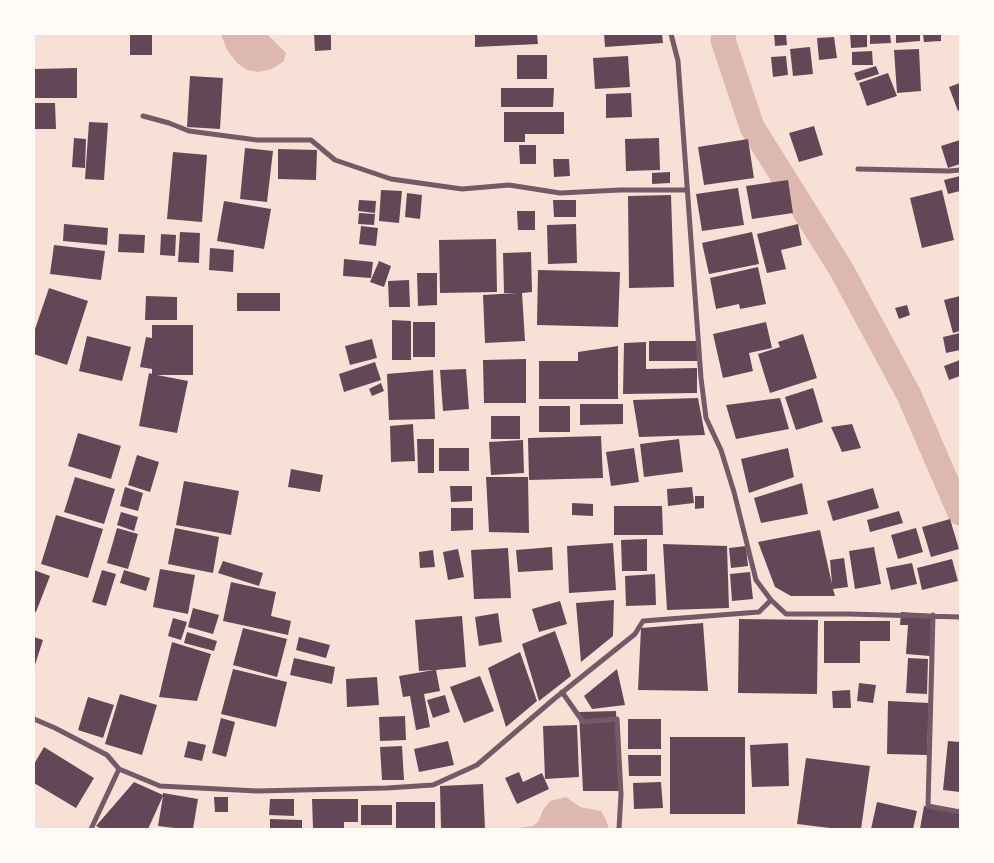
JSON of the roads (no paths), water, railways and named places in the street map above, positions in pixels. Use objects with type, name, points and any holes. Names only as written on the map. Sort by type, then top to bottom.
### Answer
[{"type":"street","points":[[671,34],[678,61],[701,378],[706,418],[721,450],[734,492],[756,580],[771,600],[786,614],[933,615],[960,617]]},
{"type":"street","points":[[143,116],[189,131],[257,140],[311,140],[335,160],[382,176],[453,188],[509,185],[560,193],[620,190],[687,190]]},
{"type":"street","points":[[858,169],[960,170]]},
{"type":"street","points":[[34,718],[107,755],[119,769],[160,786],[257,792],[433,785],[478,765],[562,692],[635,634],[643,621],[759,612],[771,600]]},
{"type":"street","points":[[933,615],[928,806],[960,812]]},
{"type":"street","points":[[562,692],[583,722],[617,719],[621,794],[619,829]]},
{"type":"street","points":[[91,829],[119,769]]},
{"type":"waterway","points":[[724,34],[723,40],[752,127],[841,269],[909,395],[960,513]]}]
